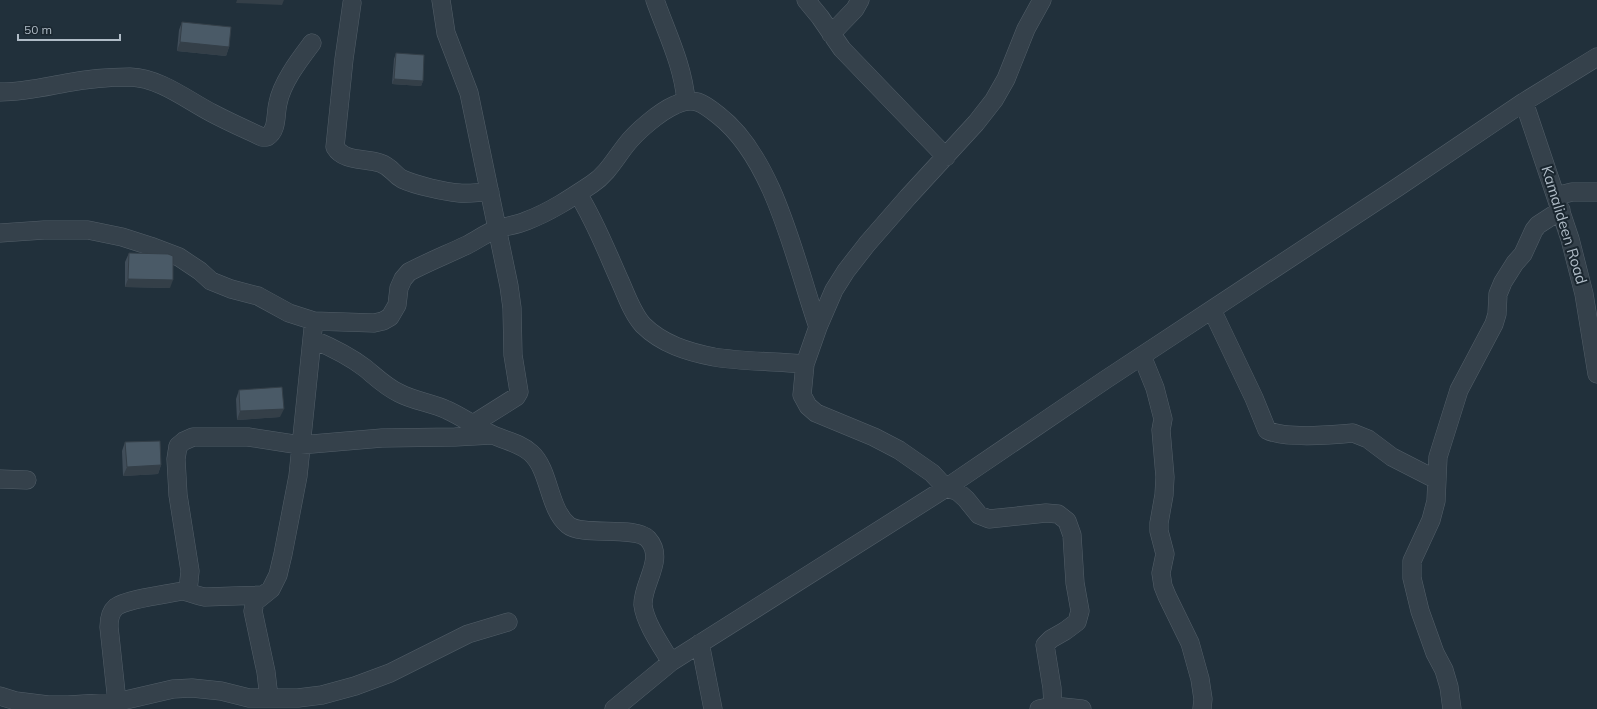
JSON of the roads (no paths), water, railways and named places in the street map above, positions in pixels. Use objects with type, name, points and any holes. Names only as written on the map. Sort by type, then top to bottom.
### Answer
[{"type":"street","points":[[441,0],[446,33],[469,93],[490,192],[496,230],[509,286],[512,308],[513,355],[519,392],[511,401],[473,424]]},
{"type":"street","points":[[655,0],[678,60],[685,84],[686,101]]},
{"type":"street","points":[[806,0],[858,67],[946,157]]},
{"type":"street","points":[[831,34],[855,9],[860,0]]},
{"type":"street","points":[[1042,0],[1026,29],[1006,79],[994,100],[946,157],[908,197],[846,271],[834,290],[818,327],[805,364],[802,395],[808,406],[816,413],[874,437],[899,450],[932,473],[946,488],[957,491],[966,499],[979,515],[990,519],[1046,513],[1058,514],[1067,521],[1072,535],[1075,583],[1080,611],[1076,622],[1065,631],[1050,639],[1044,645],[1052,688],[1046,708],[1082,709]]},
{"type":"street","points":[[352,3],[344,59],[335,147],[339,153],[349,158],[377,162],[388,166],[402,178],[424,186],[458,193],[490,192]]},
{"type":"street","points":[[0,92],[14,92],[43,88],[94,79],[139,78],[169,89],[229,122],[262,137],[267,137],[274,130],[281,92],[301,58],[312,43]]},
{"type":"street","points":[[614,709],[671,662],[946,488],[1524,102],[1597,57]]},
{"type":"street","points":[[1,231],[88,230],[122,237],[179,257],[200,271],[211,281],[231,289],[258,296],[289,312],[314,321],[374,323],[383,321],[390,317],[397,305],[399,288],[403,279],[409,272],[496,230],[525,222],[557,207],[598,180],[615,161],[626,144],[654,118],[674,106],[686,101],[696,100],[725,120],[751,151],[768,183],[786,226],[818,327]]},
{"type":"street","name":"Kamalideen Road","points":[[1524,102],[1558,203],[1584,294],[1595,347],[1597,374]]},
{"type":"street","points":[[1452,709],[1449,687],[1420,611],[1412,578],[1412,561],[1431,520],[1436,501],[1438,457],[1459,390],[1494,324],[1497,314],[1498,294],[1503,282],[1515,263],[1523,254],[1534,230],[1558,203],[1572,192],[1597,192]]},
{"type":"street","points":[[578,194],[596,227],[630,303],[642,324],[662,341],[689,352],[714,357],[744,361],[777,361],[805,364]]},
{"type":"street","points":[[1212,310],[1254,398],[1267,430],[1276,433],[1296,435],[1353,433],[1361,435],[1392,456],[1437,480]]},
{"type":"street","points":[[270,698],[253,611],[255,602],[271,589],[278,575],[298,476],[314,321]]},
{"type":"street","points":[[312,339],[347,355],[388,387],[400,394],[446,410],[492,434],[521,446],[532,454],[541,467],[553,501],[563,519],[569,526],[579,529],[636,534],[647,539],[654,551],[655,562],[645,588],[643,606],[653,632],[671,662]]},
{"type":"street","points":[[1142,356],[1155,388],[1163,418],[1161,430],[1165,477],[1164,495],[1159,523],[1159,531],[1165,554],[1161,573],[1163,586],[1190,643],[1200,679],[1203,699],[1202,709]]},
{"type":"street","points":[[188,592],[190,571],[178,495],[176,459],[178,446],[184,441],[193,437],[248,437],[300,445],[382,438],[455,437],[492,434]]},
{"type":"street","points":[[0,479],[27,480]]},
{"type":"street","points":[[117,702],[109,626],[110,614],[116,606],[131,601],[182,591],[205,597],[262,595]]},
{"type":"street","points":[[0,696],[16,701],[48,705],[90,705],[117,702],[173,689],[192,688],[221,691],[249,698],[298,698],[322,695],[355,686],[402,668],[468,634],[508,622]]},
{"type":"street","points":[[700,643],[713,709]]}]
